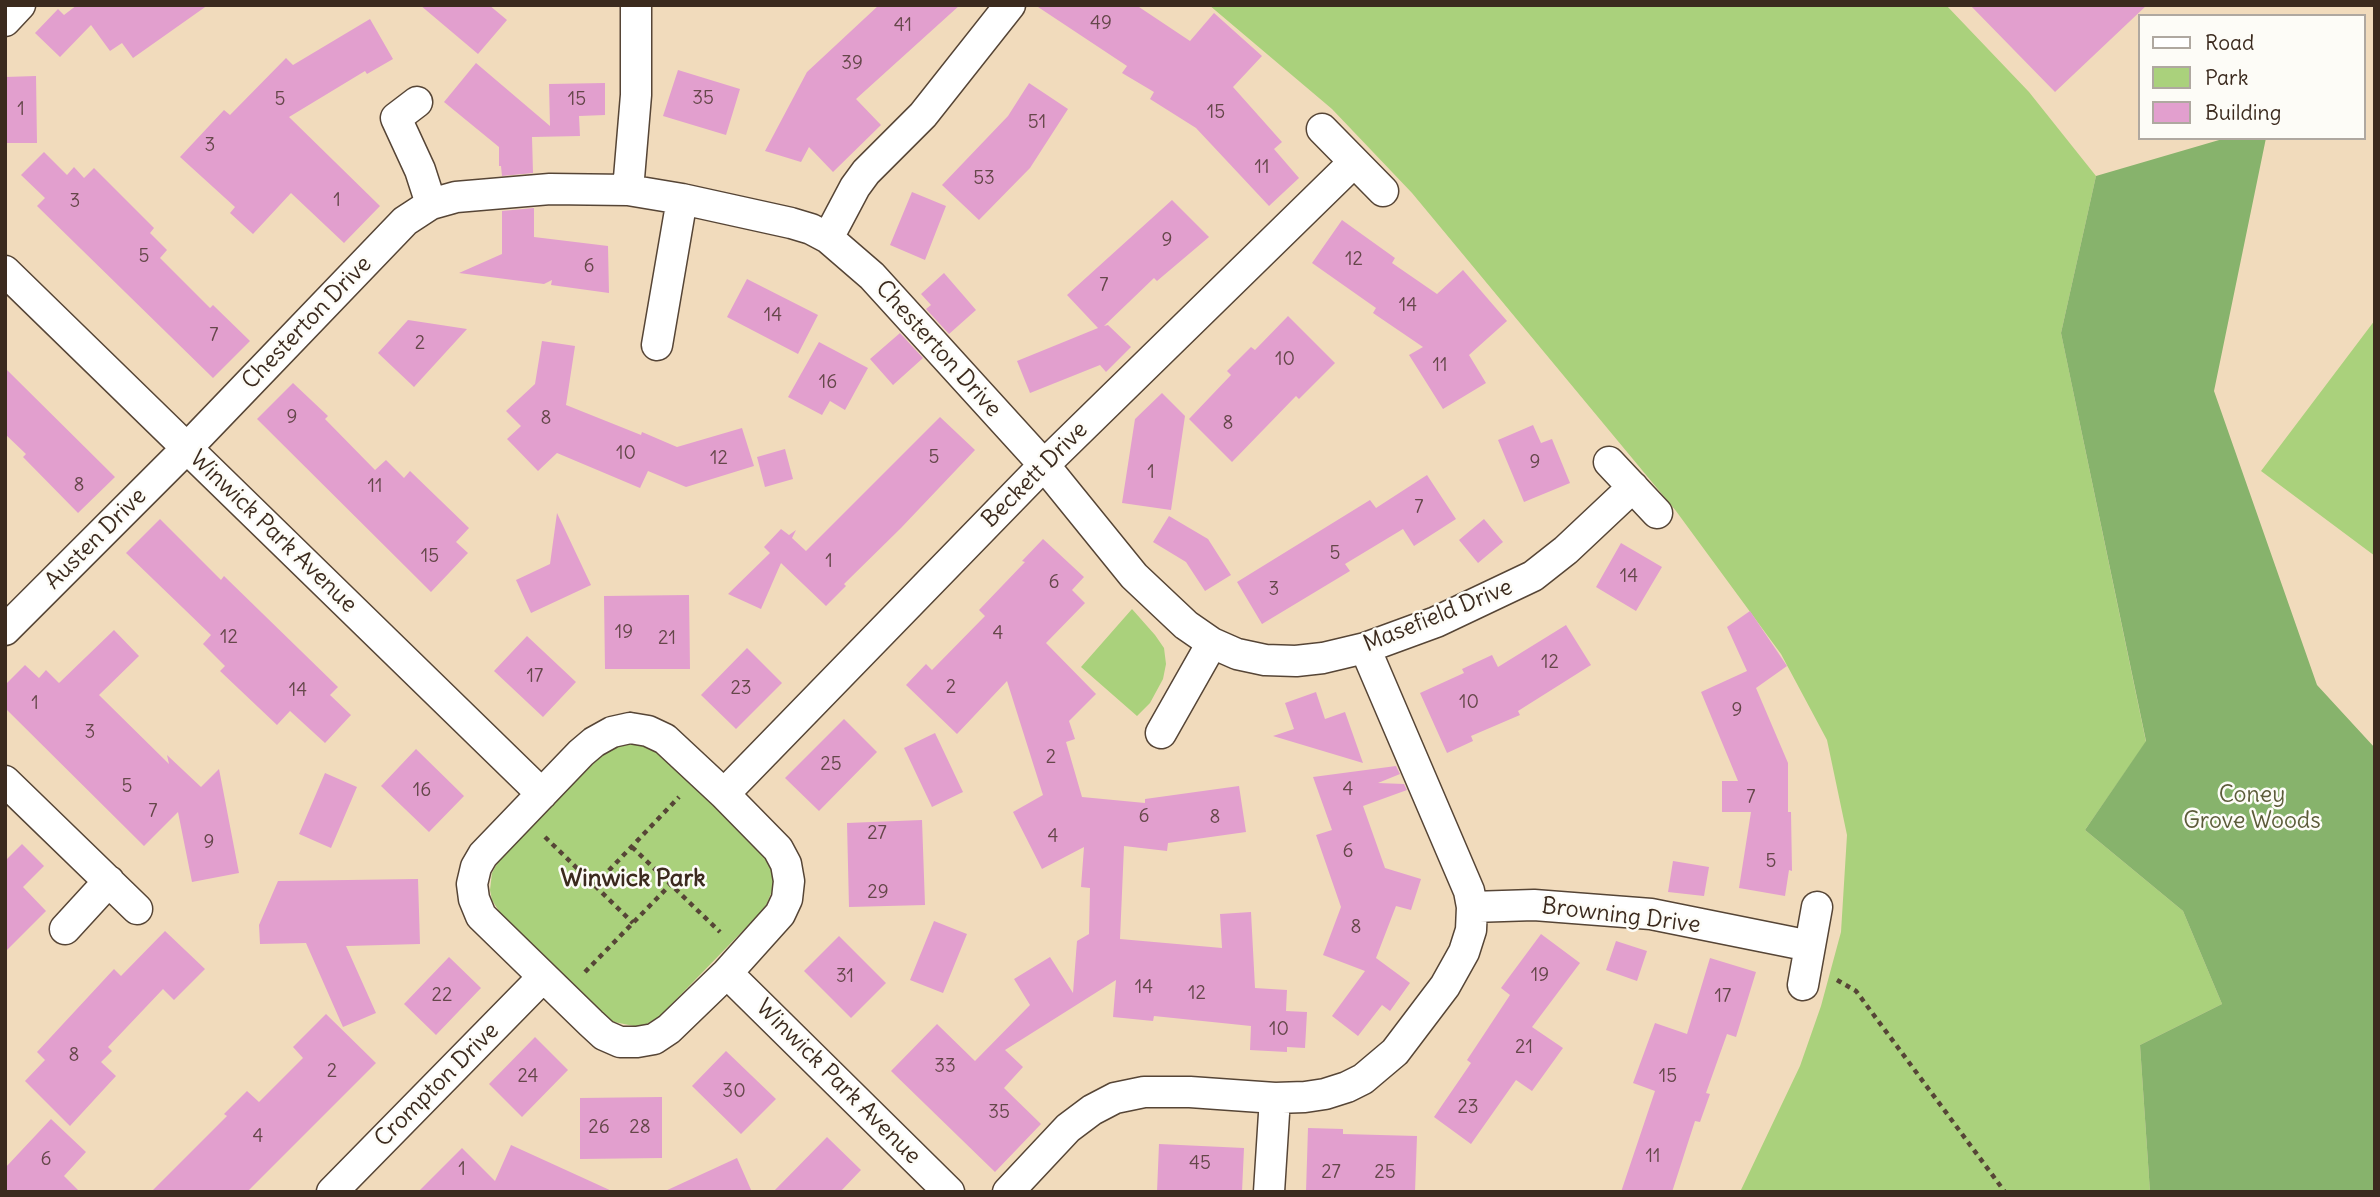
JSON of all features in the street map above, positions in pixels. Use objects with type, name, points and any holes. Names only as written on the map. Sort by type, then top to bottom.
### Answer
[{"type":"street","points":[[5,21],[20,5]]},
{"type":"street","points":[[628,190],[636,95],[636,5]]},
{"type":"street","points":[[828,238],[847,201],[866,173],[923,115],[1010,5]]},
{"type":"street","points":[[396,115],[420,170],[431,204]]},
{"type":"street","points":[[1322,129],[1382,191]]},
{"type":"street","name":"Beckett Drive","points":[[724,794],[1044,465],[1354,162]]},
{"type":"street","name":"Chesterton Drive","points":[[187,448],[405,221],[431,204],[456,197],[551,189],[628,190],[791,223],[828,238],[872,276],[1044,465]]},
{"type":"street","points":[[657,349],[682,199]]},
{"type":"street","name":"Winwick Park Avenue","points":[[5,271],[187,448],[532,804]]},
{"type":"street","name":"Austen Drive","points":[[5,631],[187,448]]},
{"type":"street","points":[[1609,461],[1657,513]]},
{"type":"street","name":"Masefield Drive","points":[[1044,465],[1134,576],[1186,625],[1212,643],[1237,654],[1286,661],[1323,658],[1365,648],[1436,622],[1533,576],[1566,550],[1633,487]]},
{"type":"street","points":[[1161,737],[1212,643]]},
{"type":"street","points":[[1008,1192],[1068,1128],[1115,1098],[1144,1092],[1190,1091],[1275,1098],[1325,1094],[1347,1087],[1363,1079],[1395,1052],[1455,970],[1471,930],[1472,907],[1464,878],[1365,648]]},
{"type":"street","points":[[630,728],[648,731],[665,739],[778,849],[786,864],[789,881],[787,898],[779,914],[735,963],[668,1029],[654,1039],[620,1042],[604,1035],[552,986],[481,916],[474,899],[472,884],[476,867],[483,855],[532,804],[594,741],[612,732],[630,728]]},
{"type":"street","points":[[5,781],[137,909]]},
{"type":"street","points":[[65,929],[109,881]]},
{"type":"street","name":"Browning Drive","points":[[1472,907],[1534,905],[1651,915],[1806,967]]},
{"type":"street","points":[[1806,967],[1817,907]]},
{"type":"street","name":"Winwick Park Avenue","points":[[735,963],[949,1192]]},
{"type":"street","name":"Crompton Drive","points":[[332,1192],[552,986]]},
{"type":"street","points":[[1269,1192],[1275,1098]]},
{"type":"path","points":[[595,885],[701,773]]},
{"type":"path","points":[[532,804],[595,885],[633,923]]},
{"type":"path","points":[[632,847],[670,885],[735,963]]},
{"type":"path","points":[[552,986],[633,923],[670,885]]},
{"type":"path","points":[[1806,967],[1856,991],[2006,1192]]},
{"type":"green space","points":[[1209,5],[1946,5],[2029,92],[2096,176],[2061,333],[2146,742],[2085,830],[2183,911],[2222,1004],[2140,1045],[2150,1192],[1740,1192],[1800,1066],[1821,1006],[1841,932],[1847,835],[1827,740],[1781,654],[1676,511],[1412,193],[1332,109]]},
{"type":"green space","name":"Coney Grove Woods","points":[[2219,140],[2266,140],[2214,391],[2317,685],[2375,748],[2375,1192],[2150,1192],[2140,1045],[2222,1004],[2183,911],[2085,830],[2146,741],[2061,333],[2096,176]]},
{"type":"green space","points":[[2375,320],[2375,556],[2261,471]]},
{"type":"green space","points":[[1132,609],[1164,648],[1166,664],[1163,679],[1150,703],[1137,716],[1081,667]]},
{"type":"green space","points":[[631,742],[649,746],[664,755],[762,852],[772,869],[774,886],[765,908],[659,1017],[643,1026],[614,1022],[605,1017],[502,916],[492,900],[490,890],[492,873],[500,858],[606,751],[614,745]]},
{"type":"building","points":[[77,5],[208,5],[133,58],[122,43],[110,51],[91,25],[60,57],[35,33],[58,9],[64,15]]},
{"type":"building","points":[[420,5],[489,5],[507,20],[478,54]]},
{"type":"building","points":[[879,5],[960,5],[856,99],[881,125],[833,172],[809,147],[801,162],[765,151],[807,72]]},
{"type":"building","points":[[1035,5],[1136,5],[1190,41],[1214,13],[1262,56],[1233,87],[1282,142],[1274,149],[1299,178],[1269,206],[1196,128],[1150,99],[1154,92],[1122,73],[1127,66]]},
{"type":"building","points":[[1970,5],[2147,5],[2055,92]]},
{"type":"building","points":[[370,19],[393,59],[367,74],[365,71],[289,117],[380,206],[344,243],[291,193],[253,234],[230,213],[235,207],[180,157],[224,110],[230,115],[286,58],[293,65]]},
{"type":"building","points":[[476,63],[550,126],[549,84],[605,83],[605,115],[579,116],[580,136],[532,137],[533,173],[502,176],[499,147],[444,102]]},
{"type":"building","points":[[678,70],[740,89],[726,135],[663,116]]},
{"type":"building","points":[[36,76],[37,143],[5,143],[5,77]]},
{"type":"building","points":[[1029,83],[1068,109],[1030,168],[979,220],[942,185],[1008,116]]},
{"type":"building","points":[[44,152],[67,175],[74,167],[84,178],[94,168],[154,228],[150,233],[167,250],[160,258],[210,308],[213,305],[250,341],[213,378],[37,206],[45,198],[21,175]]},
{"type":"building","points":[[912,192],[946,206],[925,260],[890,245]]},
{"type":"building","points":[[1172,200],[1209,237],[1157,281],[1154,278],[1104,326],[1108,325],[1131,347],[1106,372],[1100,365],[1030,393],[1017,361],[1098,328],[1067,295]]},
{"type":"building","points":[[534,208],[534,237],[608,246],[609,293],[551,285],[552,280],[544,284],[459,273],[502,254],[502,211]]},
{"type":"building","points":[[1342,220],[1395,258],[1392,263],[1437,294],[1463,270],[1507,321],[1469,355],[1486,383],[1443,409],[1409,355],[1423,347],[1373,313],[1376,308],[1312,263]]},
{"type":"building","points":[[944,273],[976,310],[949,334],[926,309],[931,305],[921,294]]},
{"type":"building","points":[[747,279],[818,315],[798,354],[727,317]]},
{"type":"building","points":[[1288,316],[1335,363],[1299,399],[1296,396],[1232,462],[1189,419],[1231,375],[1227,371],[1251,347],[1255,350]]},
{"type":"building","points":[[408,320],[467,329],[414,387],[378,353]]},
{"type":"building","points":[[900,333],[923,358],[893,385],[870,359]]},
{"type":"building","points":[[542,341],[575,346],[566,405],[677,447],[742,428],[754,466],[686,487],[648,471],[640,488],[557,453],[538,471],[507,439],[521,426],[506,411],[535,384]]},
{"type":"building","points":[[819,342],[868,368],[845,410],[830,401],[822,415],[788,397]]},
{"type":"building","points":[[5,368],[115,477],[78,513],[23,457],[26,454],[5,434]]},
{"type":"building","points":[[293,383],[328,416],[325,419],[375,470],[386,460],[404,478],[410,471],[469,528],[456,542],[468,553],[431,592],[257,419]]},
{"type":"building","points":[[1162,393],[1185,416],[1171,510],[1122,503],[1135,419]]},
{"type":"building","points":[[940,417],[975,450],[844,584],[846,586],[826,606],[781,563],[761,609],[728,594],[770,553],[764,547],[781,529],[789,535],[796,530],[792,538],[806,551]]},
{"type":"building","points":[[1533,425],[1541,443],[1552,439],[1570,483],[1524,502],[1498,440]]},
{"type":"building","points":[[785,449],[793,479],[765,487],[757,457]]},
{"type":"building","points":[[1427,475],[1456,519],[1414,546],[1403,529],[1345,564],[1350,571],[1262,624],[1237,582],[1370,500],[1376,508]]},
{"type":"building","points":[[557,513],[591,585],[531,613],[516,580],[550,564]]},
{"type":"building","points":[[1169,516],[1208,539],[1231,575],[1205,591],[1186,562],[1153,542]]},
{"type":"building","points":[[160,519],[221,580],[224,576],[338,687],[330,695],[351,715],[325,743],[290,711],[277,725],[220,671],[225,666],[203,644],[211,635],[126,553]]},
{"type":"building","points":[[1484,519],[1503,542],[1478,563],[1459,540]]},
{"type":"building","points":[[1043,539],[1084,577],[1072,590],[1085,603],[1046,643],[1096,694],[1069,721],[1075,739],[1066,742],[1082,797],[1145,803],[1145,799],[1239,786],[1246,832],[1168,843],[1167,851],[1124,846],[1120,939],[1222,948],[1220,914],[1251,912],[1255,988],[1287,990],[1286,1011],[1307,1012],[1305,1048],[1287,1047],[1287,1052],[1250,1050],[1251,1026],[1154,1016],[1153,1021],[1113,1017],[1116,980],[1005,1050],[1023,1067],[1004,1088],[1041,1124],[995,1172],[891,1071],[937,1024],[975,1061],[1030,1005],[1014,979],[1050,957],[1073,993],[1077,941],[1089,934],[1090,888],[1081,887],[1084,847],[1042,869],[1013,812],[1043,795],[1007,681],[957,734],[906,685],[926,664],[932,670],[985,616],[979,610]]},
{"type":"building","points":[[1621,543],[1662,567],[1636,611],[1596,587]]},
{"type":"building","points":[[689,595],[690,669],[605,669],[604,596]]},
{"type":"building","points":[[1750,611],[1787,666],[1756,688],[1788,763],[1792,871],[1789,870],[1785,896],[1739,888],[1751,812],[1722,812],[1722,781],[1738,781],[1701,692],[1747,671],[1727,627]]},
{"type":"building","points":[[1566,625],[1591,665],[1518,711],[1520,715],[1471,736],[1473,741],[1447,753],[1420,693],[1464,673],[1462,669],[1492,655],[1498,667]]},
{"type":"building","points":[[114,630],[139,656],[99,695],[169,764],[167,755],[201,787],[219,769],[239,873],[192,882],[178,812],[144,846],[5,708],[5,685],[25,665],[39,678],[46,670],[59,683]]},
{"type":"building","points":[[527,636],[576,682],[543,717],[494,671]]},
{"type":"building","points":[[747,648],[782,683],[736,729],[701,695]]},
{"type":"building","points":[[1316,692],[1325,719],[1345,712],[1363,763],[1273,736],[1294,729],[1285,703]]},
{"type":"building","points":[[844,719],[877,752],[819,811],[785,778]]},
{"type":"building","points":[[935,733],[963,792],[932,807],[904,748]]},
{"type":"building","points":[[416,749],[464,796],[429,832],[381,786]]},
{"type":"building","points":[[1396,766],[1400,774],[1378,783],[1404,784],[1407,790],[1363,806],[1385,868],[1421,879],[1411,910],[1396,906],[1376,958],[1410,983],[1390,1011],[1382,1005],[1358,1036],[1332,1016],[1365,971],[1323,955],[1341,907],[1316,835],[1332,830],[1313,777]]},
{"type":"building","points":[[325,773],[357,787],[331,848],[299,834]]},
{"type":"building","points":[[922,820],[925,905],[849,907],[847,823]]},
{"type":"building","points":[[22,844],[44,866],[23,887],[46,911],[5,952],[5,861]]},
{"type":"building","points":[[1673,861],[1709,867],[1704,896],[1668,892]]},
{"type":"building","points":[[418,879],[420,944],[346,946],[376,1013],[343,1027],[306,943],[260,944],[259,925],[278,881]]},
{"type":"building","points":[[934,921],[967,934],[943,993],[910,980]]},
{"type":"building","points":[[165,931],[205,969],[174,1000],[163,989],[108,1047],[112,1051],[101,1062],[116,1076],[70,1126],[25,1081],[45,1060],[37,1052],[114,969],[121,976]]},
{"type":"building","points":[[1541,934],[1580,963],[1532,1027],[1563,1048],[1532,1091],[1516,1080],[1471,1144],[1434,1117],[1471,1063],[1467,1060],[1510,995],[1501,988]]},
{"type":"building","points":[[839,936],[886,983],[851,1018],[804,971]]},
{"type":"building","points":[[1616,941],[1647,951],[1637,981],[1606,970]]},
{"type":"building","points":[[449,957],[481,988],[436,1035],[404,1004]]},
{"type":"building","points":[[1710,958],[1756,972],[1736,1037],[1727,1034],[1706,1093],[1710,1094],[1700,1122],[1695,1121],[1672,1192],[1621,1192],[1655,1091],[1633,1083],[1655,1023],[1687,1034]]},
{"type":"building","points":[[326,1014],[376,1063],[247,1192],[151,1192],[227,1116],[224,1114],[247,1091],[259,1102],[303,1058],[293,1047]]},
{"type":"building","points":[[535,1037],[568,1070],[522,1117],[489,1084]]},
{"type":"building","points":[[726,1051],[776,1099],[741,1134],[692,1086]]},
{"type":"building","points":[[662,1097],[662,1158],[580,1159],[580,1098]]},
{"type":"building","points":[[51,1119],[86,1152],[64,1176],[80,1192],[5,1192],[5,1168]]},
{"type":"building","points":[[1308,1128],[1343,1129],[1343,1134],[1417,1136],[1415,1192],[1306,1192]]},
{"type":"building","points":[[827,1137],[861,1170],[840,1192],[773,1192]]},
{"type":"building","points":[[1159,1144],[1244,1148],[1242,1192],[1157,1192]]},
{"type":"building","points":[[511,1145],[614,1192],[418,1192],[462,1148],[495,1181]]},
{"type":"building","points":[[737,1158],[752,1192],[663,1192]]},
{"type":"district","name":"Winwick Park","points":[[633,879]]}]
